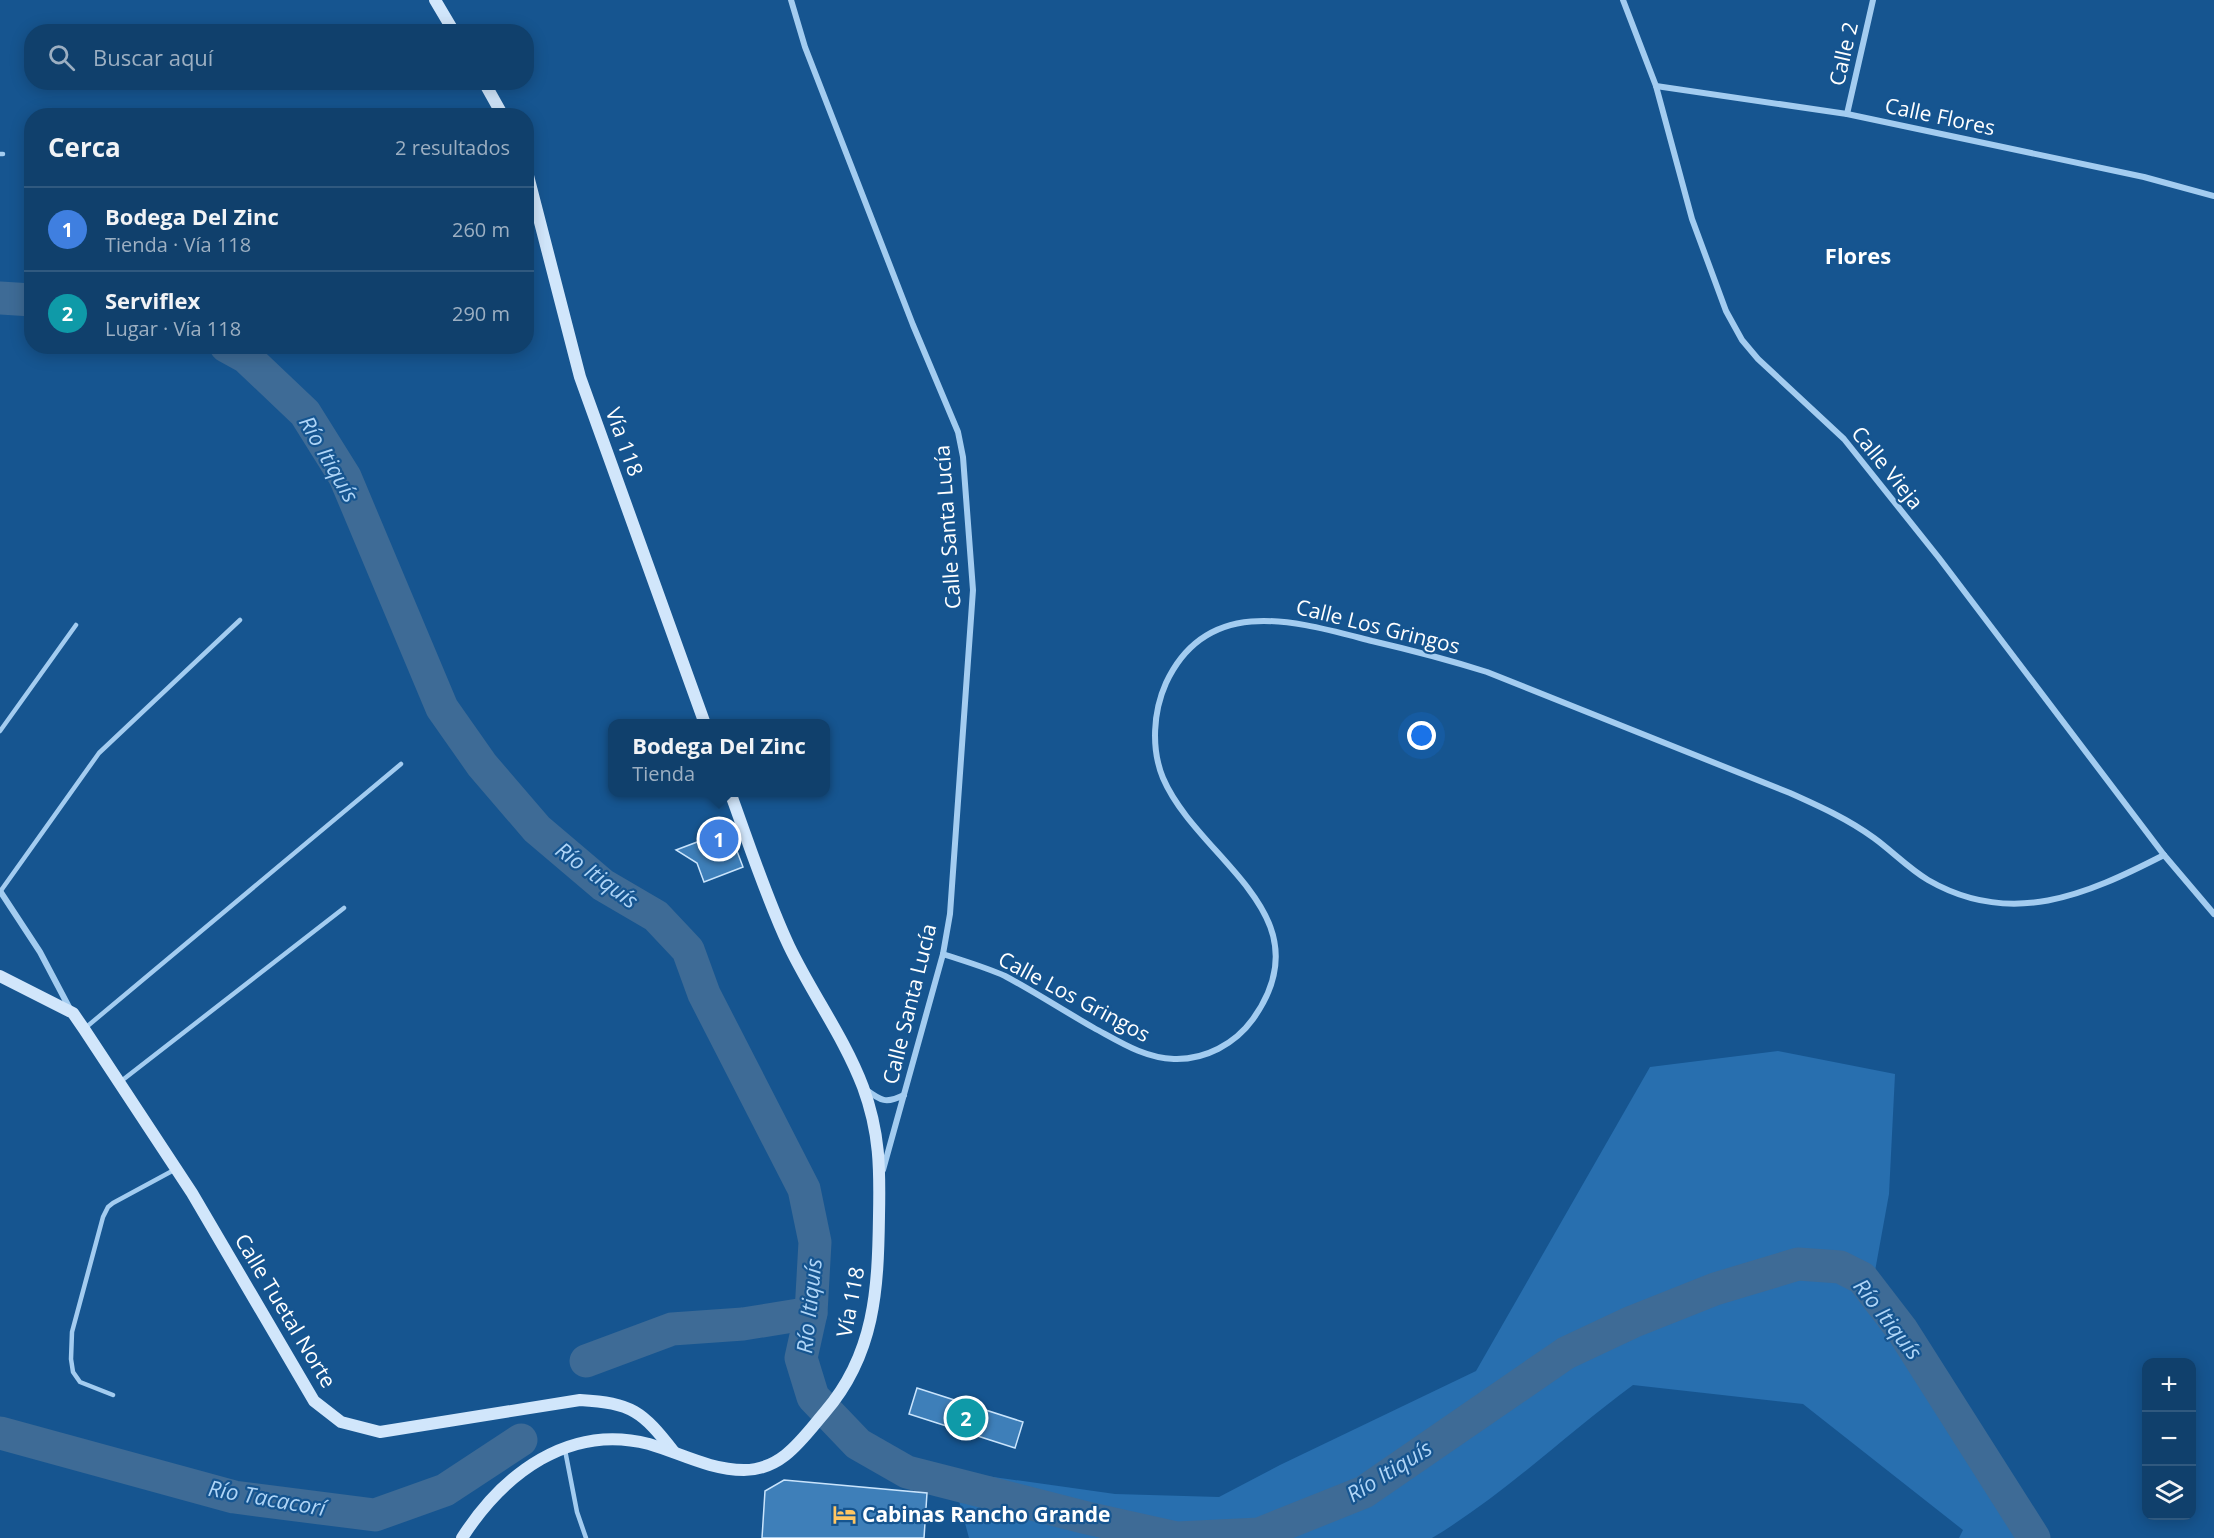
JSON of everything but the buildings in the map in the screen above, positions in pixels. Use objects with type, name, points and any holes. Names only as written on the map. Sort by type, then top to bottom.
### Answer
[{"type":"main road","points":[[435,0],[449,24]]},
{"type":"main road","points":[[488,90],[499,108]]},
{"type":"main road","name":"Vía 118","points":[[534,199],[580,377],[704,719]]},
{"type":"main road","name":"Vía 118","points":[[462,1538],[486,1503],[504,1486],[543,1458],[587,1441],[631,1440],[711,1465],[746,1470],[762,1468],[777,1462],[790,1453],[838,1396],[858,1360],[873,1313],[878,1282],[879,1182],[876,1135],[863,1088],[850,1055],[789,947],[732,797]]},
{"type":"main road","name":"Calle Tuetal Norte","points":[[0,976],[73,1013],[176,1169],[314,1401],[341,1422],[380,1431],[580,1400],[606,1401],[630,1408],[651,1423],[674,1452]]},
{"type":"street","name":"Calle Santa Lucía","points":[[791,0],[805,47],[913,325],[958,432],[963,457],[973,590],[950,914],[943,954],[879,1182]]},
{"type":"street","name":"Calle Vieja","points":[[1623,0],[1656,86],[1692,219],[1726,311],[1743,340],[1758,359],[1844,440],[1939,558],[2164,855],[2214,914]]},
{"type":"street","name":"Calle 2","points":[[1847,114],[1873,0]]},
{"type":"street","name":"Calle Flores","points":[[1656,86],[1847,114],[2144,177],[2214,196]]},
{"type":"street","name":"Calle Los Gringos","points":[[943,954],[1004,976],[1130,1048],[1153,1057],[1175,1059],[1196,1057],[1223,1046],[1246,1029],[1265,998],[1275,966],[1275,944],[1267,916],[1251,891],[1174,800],[1160,766],[1156,747],[1156,720],[1162,693],[1172,670],[1187,651],[1217,630],[1238,623],[1258,620],[1304,624],[1457,662],[1487,672],[1790,793],[1834,813],[1872,837],[1928,879],[1977,901],[2014,904],[2049,901],[2085,892],[2164,855]]},
{"type":"street","points":[[0,892],[40,952],[73,1013]]},
{"type":"street","points":[[863,1088],[879,1100],[892,1101],[904,1095]]},
{"type":"lane","points":[[0,892],[99,753],[240,620]]},
{"type":"lane","points":[[0,731],[76,625]]},
{"type":"lane","points":[[84,1029],[401,764]]},
{"type":"lane","points":[[120,1083],[344,908]]},
{"type":"lane","points":[[113,1395],[80,1382],[73,1372],[71,1359],[72,1332],[103,1217],[113,1203],[176,1169]]},
{"type":"lane","points":[[565,1448],[577,1512],[586,1538]]},
{"type":"shaded area","points":[[1778,1051],[1895,1074],[1889,1194],[1875,1271],[2035,1538],[1959,1538],[1963,1530],[1803,1404],[1633,1385],[1509,1484],[1432,1538],[969,1538],[951,1471],[1115,1494],[1219,1497],[1280,1465],[1476,1371],[1650,1067]]},
{"type":"waterway","name":"Río Itiquís","points":[[0,298],[24,300]]},
{"type":"waterway","name":"Río Itiquís","points":[[241,354],[305,413],[345,477],[442,708],[482,765],[537,829],[603,885],[656,916],[688,950],[704,994],[804,1189],[815,1242],[811,1313],[801,1358],[813,1397],[858,1444],[907,1472],[1087,1518],[1177,1538],[1259,1534],[1364,1492],[1566,1353],[1632,1322],[1715,1289],[1798,1264],[1840,1267],[1862,1278],[1902,1330],[2034,1538]]},
{"type":"waterway","name":"Río Tacacorí","points":[[586,1361],[672,1329],[743,1324],[811,1313]]},
{"type":"waterway","name":"Río Tacacorí","points":[[0,1433],[234,1497],[375,1515],[445,1490],[521,1440]]},
{"type":"place","name":"Bodega Del Zinc","points":[[719,839]]},
{"type":"place","name":"Serviflex","points":[[966,1418]]},
{"type":"place","name":"Cabinas Rancho Grande","points":[[844,1515]]},
{"type":"district","name":"Flores","points":[[1858,256]]}]
